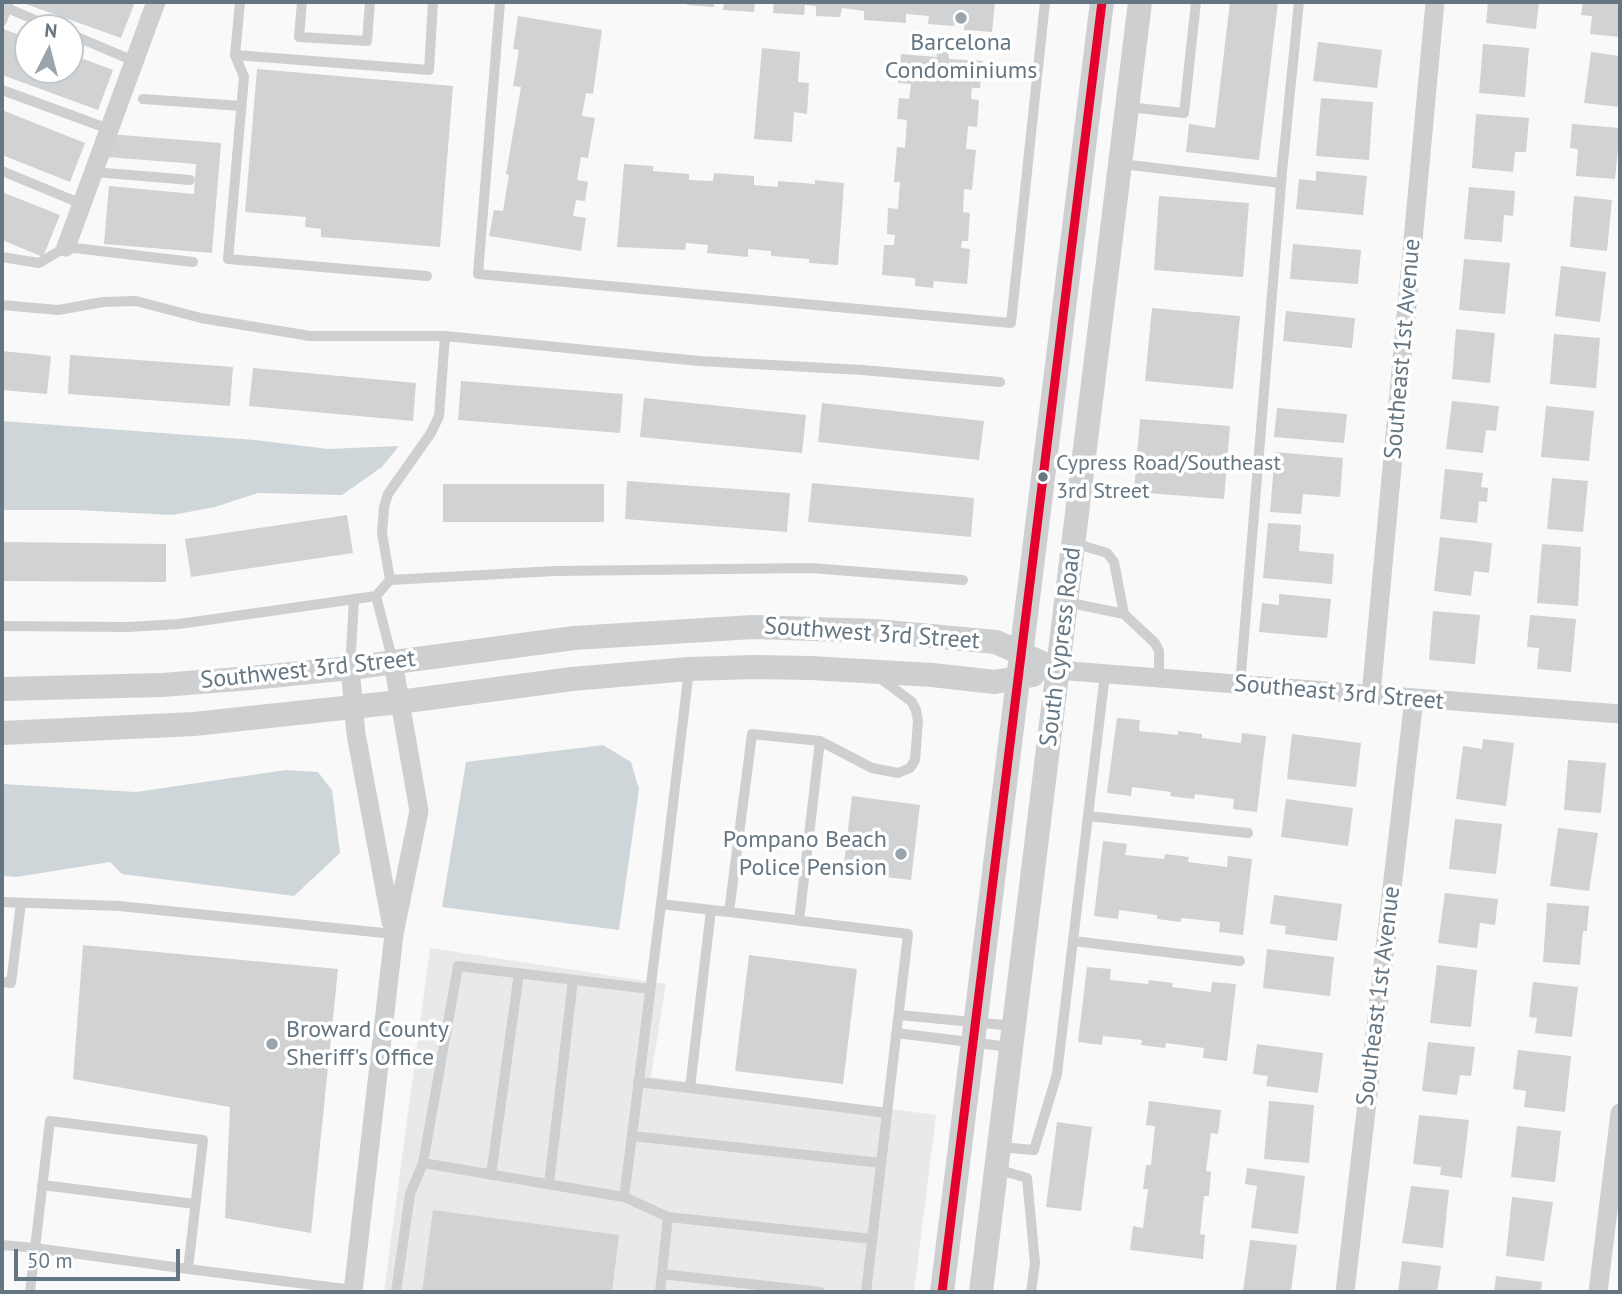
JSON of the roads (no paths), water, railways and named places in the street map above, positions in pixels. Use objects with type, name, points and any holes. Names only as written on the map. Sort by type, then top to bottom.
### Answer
[{"type":"street","points":[[66,247],[156,2]]},
{"type":"street","name":"South Cypress Road","points":[[942,1292],[1102,2]]},
{"type":"street","name":"South Cypress Road","points":[[981,1292],[1140,2]]},
{"type":"street","name":"Southeast 1st Avenue","points":[[1371,695],[1435,2]]},
{"type":"street","name":"Southwest 3rd Street","points":[[2,689],[162,685],[351,668],[573,638],[753,627],[876,631],[996,642],[1057,670]]},
{"type":"street","points":[[353,1291],[394,934],[419,811],[393,662]]},
{"type":"street","name":"Southwest 3rd Street","points":[[2,733],[194,724],[353,708],[572,679],[689,669],[754,667],[870,671],[995,682],[1057,670]]},
{"type":"street","points":[[351,668],[356,733],[394,934]]},
{"type":"street","name":"Southeast 3rd Street","points":[[1057,670],[1620,714]]},
{"type":"street","name":"Southeast 1st Avenue","points":[[1345,1292],[1414,699]]},
{"type":"street","points":[[1598,1292],[1620,1113]]},
{"type":"lane","points":[[240,2],[235,55],[244,77],[228,260],[427,276]]},
{"type":"lane","points":[[302,2],[299,37],[367,41],[370,2]]},
{"type":"lane","points":[[235,55],[429,71],[433,2]]},
{"type":"lane","points":[[500,2],[478,274],[1012,323],[1045,2]]},
{"type":"lane","points":[[1127,107],[1184,113],[1196,2]]},
{"type":"lane","points":[[1240,685],[1281,183],[1299,2]]},
{"type":"lane","points":[[2,21],[8,5],[26,14]]},
{"type":"lane","points":[[84,40],[134,61]]},
{"type":"lane","points":[[2,90],[109,129]]},
{"type":"lane","points":[[143,99],[241,106]]},
{"type":"lane","points":[[1120,163],[1281,183]]},
{"type":"lane","points":[[2,171],[82,204]]},
{"type":"lane","points":[[93,172],[190,180]]},
{"type":"lane","points":[[2,257],[39,263],[66,247],[193,262]]},
{"type":"lane","points":[[2,304],[58,310],[103,302],[136,301],[228,323],[310,336],[445,337],[699,361],[1000,382]]},
{"type":"lane","points":[[390,580],[382,533],[384,507],[388,494],[431,433],[439,416],[445,337]]},
{"type":"lane","points":[[1073,543],[1107,553],[1114,562],[1124,614]]},
{"type":"lane","points":[[2,626],[128,627],[179,624],[376,596],[390,580],[555,570],[811,568],[963,580]]},
{"type":"lane","points":[[376,596],[393,662]]},
{"type":"lane","points":[[351,668],[354,600]]},
{"type":"lane","points":[[1066,602],[1124,614],[1155,643],[1159,651],[1158,678]]},
{"type":"lane","points":[[624,1197],[689,669]]},
{"type":"lane","points":[[729,912],[752,734],[820,741],[872,768],[886,772],[898,773],[910,768],[915,760],[918,721],[912,702],[870,671]]},
{"type":"lane","points":[[998,1158],[1034,1150],[1056,1074],[1105,674]]},
{"type":"lane","points":[[799,921],[820,741]]},
{"type":"lane","points":[[1088,816],[1248,833]]},
{"type":"lane","points":[[2,902],[119,906],[394,934]]},
{"type":"lane","points":[[2,982],[11,983],[21,903]]},
{"type":"lane","points":[[661,904],[908,934],[866,1292]]},
{"type":"lane","points":[[691,1088],[711,910]]},
{"type":"lane","points":[[1073,941],[1240,961]]},
{"type":"lane","points":[[396,1292],[410,1194],[423,1163],[458,966],[650,989]]},
{"type":"lane","points":[[491,1175],[519,973]]},
{"type":"lane","points":[[549,1184],[573,979]]},
{"type":"lane","points":[[899,1014],[974,1033],[1013,1037]]},
{"type":"lane","points":[[896,1033],[974,1033],[1013,1037]]},
{"type":"lane","points":[[638,1082],[887,1113]]},
{"type":"lane","points":[[30,1292],[50,1121],[203,1140],[188,1269]]},
{"type":"lane","points":[[632,1136],[881,1163]]},
{"type":"lane","points":[[998,1158],[1027,1178],[1035,1263],[1031,1292]]},
{"type":"lane","points":[[423,1163],[624,1197],[668,1217],[872,1239]]},
{"type":"lane","points":[[42,1185],[195,1204]]},
{"type":"lane","points":[[660,1292],[668,1217]]},
{"type":"lane","points":[[2,1245],[353,1291]]},
{"type":"lane","points":[[662,1275],[820,1292]]},
{"type":"place","name":"Barcelona Condominiums","points":[[961,18]]},
{"type":"place","name":"Cypress Road/Southeast 3rd Street","points":[[1043,477]]},
{"type":"place","name":"Pompano Beach Police Pension","points":[[901,854]]},
{"type":"place","name":"Broward County Sheriff's Office","points":[[272,1044]]}]
